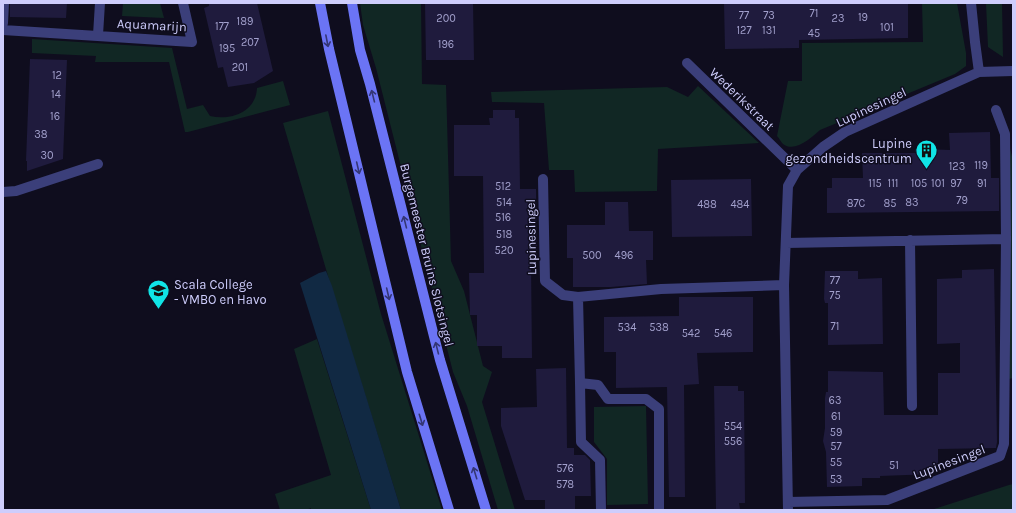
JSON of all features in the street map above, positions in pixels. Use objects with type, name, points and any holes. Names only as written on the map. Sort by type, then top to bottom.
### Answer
[{"type":"street","points":[[3,23],[4,3]]},
{"type":"street","name":"Aquamarijn","points":[[98,35],[100,3]]},
{"type":"street","name":"Aquamarijn","points":[[3,30],[192,42],[183,3]]},
{"type":"street","points":[[320,3],[329,49],[407,372],[449,510]]},
{"type":"street","name":"Burgemeester Bruins Slotsingel","points":[[352,3],[360,50],[440,360],[486,510]]},
{"type":"street","points":[[971,3],[974,42],[979,72]]},
{"type":"street","name":"Wederikstraat","points":[[687,63],[797,170]]},
{"type":"street","name":"Lupinesingel","points":[[996,110],[1005,134],[1006,239],[1004,444],[1000,456],[887,500],[818,501],[788,506],[784,285],[788,186],[797,170],[823,147],[845,132],[979,72],[1013,71]]},
{"type":"street","points":[[3,192],[16,191],[98,164]]},
{"type":"street","name":"Lupinesingel","points":[[543,179],[545,281],[563,295],[578,298],[662,289],[784,285]]},
{"type":"street","points":[[786,243],[1006,239]]},
{"type":"street","points":[[910,240],[912,406]]},
{"type":"street","points":[[578,298],[581,442],[600,460],[601,510]]},
{"type":"street","points":[[580,383],[598,385],[608,399],[646,399],[659,409],[659,510]]},
{"type":"green space","points":[[123,3],[160,3],[164,18],[122,16]]},
{"type":"green space","points":[[360,3],[421,3],[422,84],[446,85],[451,261],[464,291],[483,366],[492,372],[482,402],[515,510],[498,510],[467,406],[453,372],[376,68],[363,25]]},
{"type":"green space","points":[[922,3],[957,3],[966,53],[966,66],[955,74],[820,130],[798,146],[793,147],[783,144],[777,136],[788,81],[802,81],[802,43],[923,42]]},
{"type":"green space","points":[[986,3],[1002,3],[1003,57],[988,47]]},
{"type":"green space","points":[[32,39],[172,48],[187,109],[203,105],[210,116],[226,117],[241,113],[252,103],[256,96],[257,88],[283,81],[290,105],[185,132],[169,62],[95,62],[96,56],[32,53]]},
{"type":"green space","points":[[698,86],[759,143],[658,149],[657,191],[575,192],[574,170],[549,170],[544,103],[492,102],[491,92],[667,87],[688,97]]},
{"type":"green space","points":[[328,111],[381,314],[442,510],[401,510],[328,276],[283,123]]},
{"type":"green space","points":[[1007,137],[1013,160],[1013,378],[1009,379]]},
{"type":"green space","points":[[317,339],[371,510],[311,510],[311,508],[306,510],[280,510],[275,494],[331,475],[294,349]]},
{"type":"green space","points":[[646,406],[648,504],[607,505],[607,459],[594,442],[594,407]]},
{"type":"green space","points":[[1013,484],[1013,510],[931,510],[1009,485]]},
{"type":"water","points":[[326,271],[332,286],[401,510],[371,510],[300,283]]},
{"type":"building","points":[[10,3],[67,3],[66,18],[10,17]]},
{"type":"building","points":[[209,3],[257,3],[273,71],[254,83],[228,87],[223,67],[218,68],[204,8],[209,6]]},
{"type":"building","points":[[425,3],[473,3],[474,60],[426,60]]},
{"type":"building","points":[[724,3],[908,3],[908,38],[799,40],[799,48],[725,49]]},
{"type":"building","points":[[30,59],[67,60],[63,159],[27,171],[26,161]]},
{"type":"building","points":[[493,110],[515,110],[515,118],[519,118],[520,189],[536,189],[537,262],[531,262],[532,358],[502,358],[502,346],[477,346],[477,315],[470,315],[469,273],[484,273],[483,176],[454,176],[454,125],[490,125],[489,118],[493,118]]},
{"type":"building","name":"Lupine gezondheidscentrum","points":[[990,132],[991,178],[999,178],[999,211],[827,213],[827,188],[832,188],[832,178],[863,178],[862,153],[921,153],[921,149],[950,150],[949,133]]},
{"type":"building","points":[[751,179],[752,236],[672,237],[671,180]]},
{"type":"building","points":[[605,202],[628,202],[629,231],[653,231],[653,260],[646,260],[647,284],[611,287],[573,287],[573,258],[567,258],[567,225],[605,225]]},
{"type":"building","points":[[994,269],[996,448],[938,449],[938,471],[933,471],[933,474],[862,478],[862,486],[827,487],[826,452],[823,441],[825,428],[825,398],[826,392],[828,392],[828,371],[883,372],[884,415],[938,415],[938,373],[960,373],[960,343],[937,344],[937,279],[962,278],[962,270]]},
{"type":"building","points":[[825,271],[858,271],[858,279],[882,278],[883,344],[828,345],[828,303],[825,303],[824,299]]},
{"type":"building","points":[[679,297],[753,297],[753,352],[697,353],[699,384],[684,385],[685,497],[669,497],[667,387],[616,388],[616,352],[604,352],[604,317],[679,316]]},
{"type":"building","points":[[566,368],[567,448],[574,448],[574,455],[585,455],[590,460],[591,496],[575,496],[575,510],[545,510],[545,500],[525,500],[501,426],[501,408],[537,407],[536,369]]},
{"type":"building","points":[[714,386],[738,386],[738,391],[744,391],[745,503],[739,503],[740,509],[716,509]]},
{"type":"place","name":"Lupine gezondheidscentrum","points":[[927,170]]},
{"type":"place","name":"Scala College - VMBO en Havo","points":[[159,310]]}]
